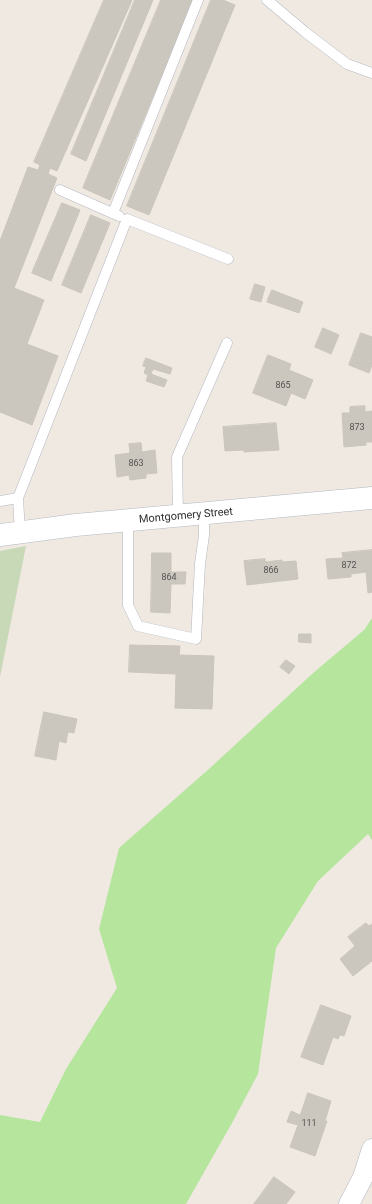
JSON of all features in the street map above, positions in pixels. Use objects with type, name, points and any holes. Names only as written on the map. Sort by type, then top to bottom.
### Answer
[{"type":"main road","name":"Montgomery Street","points":[[10,534],[76,525],[178,517],[372,498]]},
{"type":"street","points":[[349,1204],[363,1177],[372,1149]]},
{"type":"lane","points":[[113,213],[198,0]]},
{"type":"lane","points":[[267,0],[305,32],[347,64],[372,73]]},
{"type":"lane","points":[[60,190],[127,219],[228,259]]},
{"type":"lane","points":[[10,534],[18,498],[127,219]]},
{"type":"lane","points":[[178,517],[177,457],[227,343]]},
{"type":"lane","points":[[0,501],[18,498]]},
{"type":"lane","points":[[128,521],[128,605],[138,626],[196,639],[200,564],[204,535],[204,514]]},
{"type":"green space","points":[[26,546],[0,677],[0,551]]},
{"type":"green space","points":[[372,618],[372,840],[368,834],[318,881],[276,948],[258,1074],[186,1204],[0,1204],[0,1115],[40,1122],[66,1069],[117,988],[99,929],[119,848],[210,768],[312,674],[364,630]]},
{"type":"building","points":[[104,0],[132,0],[57,171],[50,168],[48,174],[57,178],[14,288],[44,300],[27,344],[58,356],[32,425],[0,412],[0,241],[28,167],[38,170],[40,165],[34,162]]},
{"type":"building","points":[[135,0],[153,0],[86,161],[71,154]]},
{"type":"building","points":[[161,0],[193,0],[110,200],[83,188]]},
{"type":"building","points":[[211,0],[223,0],[235,5],[149,215],[127,206]]},
{"type":"building","points":[[62,203],[80,210],[51,281],[32,273]]},
{"type":"building","points":[[91,215],[110,223],[81,293],[62,285]]},
{"type":"building","points":[[255,284],[265,287],[261,302],[250,299]]},
{"type":"building","points":[[272,290],[303,302],[299,313],[267,302]]},
{"type":"building","points":[[323,328],[339,335],[331,354],[315,347]]},
{"type":"building","points":[[361,333],[372,337],[372,365],[369,373],[349,365]]},
{"type":"building","points":[[268,355],[291,364],[289,370],[313,380],[305,399],[291,393],[286,406],[253,393]]},
{"type":"building","points":[[146,358],[172,368],[170,374],[153,369],[151,374],[167,380],[164,387],[146,381],[148,375],[144,373],[146,367],[143,366]]},
{"type":"building","points":[[365,406],[365,412],[372,411],[372,442],[366,442],[366,445],[344,447],[342,413],[350,413],[350,407]]},
{"type":"building","points":[[276,423],[279,450],[244,452],[244,450],[225,451],[223,427]]},
{"type":"building","points":[[141,443],[142,452],[155,450],[157,473],[146,474],[146,478],[130,480],[129,475],[117,477],[115,455],[130,453],[129,444]]},
{"type":"building","points":[[372,550],[372,592],[368,593],[366,572],[351,574],[351,577],[328,579],[326,559],[343,558],[342,553]]},
{"type":"building","points":[[152,553],[171,553],[171,572],[186,572],[185,584],[171,584],[170,613],[151,612]]},
{"type":"building","points":[[265,559],[265,562],[282,560],[282,562],[296,561],[298,579],[247,585],[244,561]]},
{"type":"building","points":[[299,634],[311,634],[311,643],[299,642]]},
{"type":"building","points":[[130,645],[180,646],[179,655],[214,656],[212,709],[175,708],[176,674],[129,672]]},
{"type":"building","points":[[286,660],[295,666],[289,674],[280,667]]},
{"type":"building","points":[[44,712],[77,719],[74,733],[68,732],[66,743],[59,741],[56,760],[35,756]]},
{"type":"building","points":[[366,923],[369,926],[372,924],[372,961],[353,976],[340,959],[355,946],[348,937]]},
{"type":"building","points":[[321,1005],[351,1016],[344,1036],[340,1035],[338,1039],[333,1037],[323,1065],[301,1057]]},
{"type":"building","points":[[308,1093],[331,1101],[325,1121],[327,1121],[315,1156],[290,1147],[298,1125],[287,1122],[291,1111],[300,1115]]},
{"type":"building","points":[[274,1177],[295,1192],[286,1204],[254,1204]]}]
